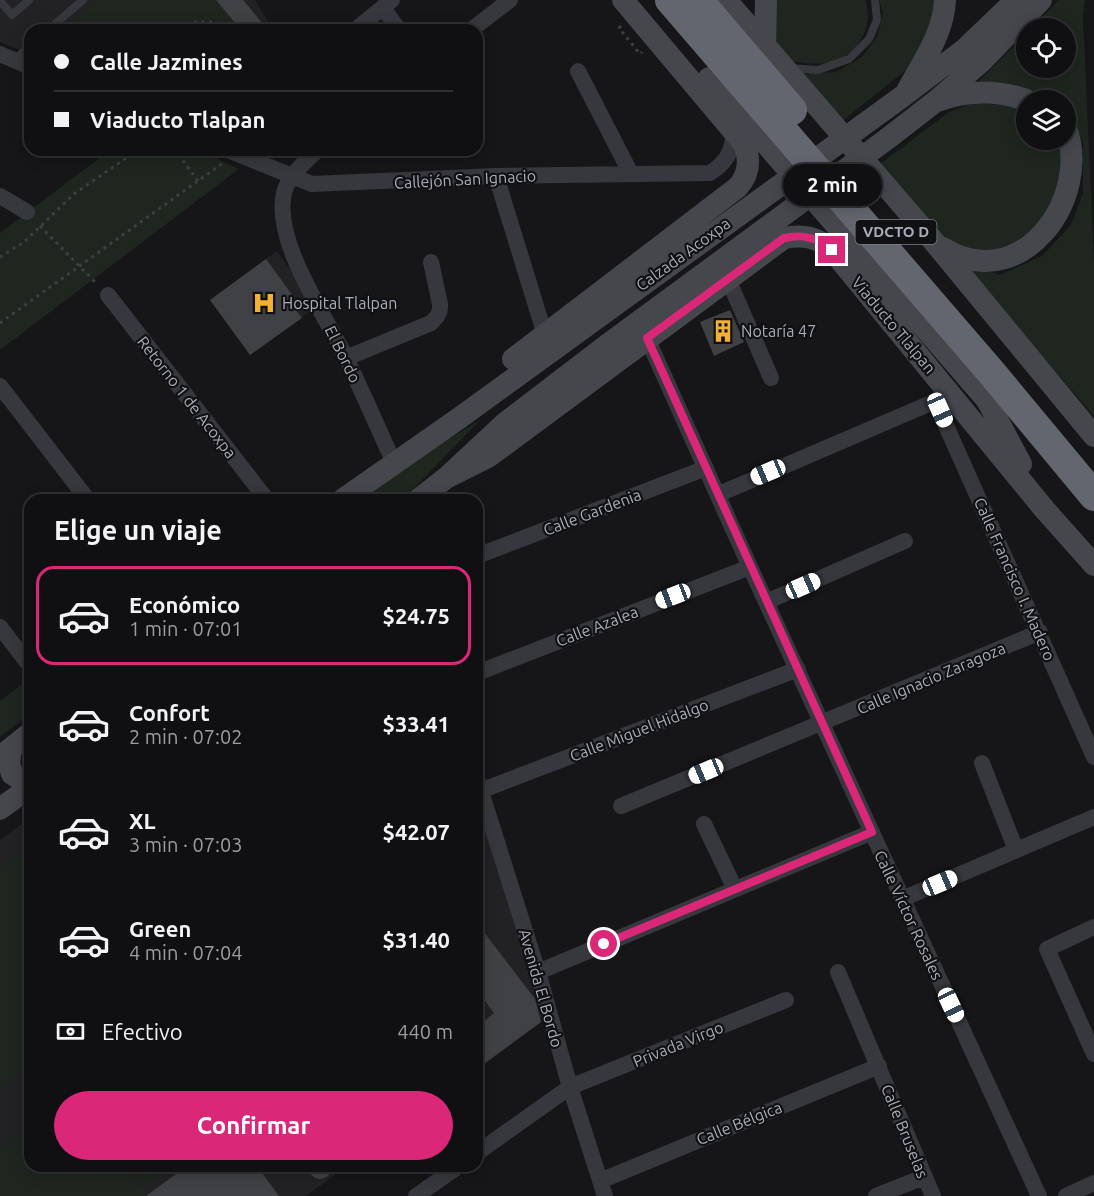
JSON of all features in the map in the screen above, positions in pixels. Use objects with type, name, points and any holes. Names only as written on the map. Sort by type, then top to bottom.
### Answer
[{"type":"highway","name":"VDCTO D","points":[[670,0],[991,372],[1094,496]]},
{"type":"highway","name":"VDCTO D","points":[[698,0],[1094,463]]},
{"type":"main road","points":[[394,463],[437,417],[743,181],[749,167],[747,151],[734,131],[623,0]]},
{"type":"main road","points":[[726,0],[935,243],[1094,436]]},
{"type":"main road","points":[[765,0],[765,47]]},
{"type":"main road","name":"Calzada Acoxpa","points":[[350,494],[871,120],[965,49],[1016,0]]},
{"type":"main road","name":"Calzada Acoxpa","points":[[426,494],[504,424],[936,101],[988,54],[1041,0]]},
{"type":"main road","points":[[903,96],[932,45],[941,24],[945,1]]},
{"type":"main road","points":[[644,24],[688,53],[987,399],[1045,510]]},
{"type":"main road","points":[[936,101],[960,93],[975,92],[1016,97]]},
{"type":"main road","points":[[935,243],[965,259],[988,262],[1022,254],[1044,238],[1061,218],[1075,181],[1075,150]]},
{"type":"main road","name":"Viaducto Tlalpan","points":[[446,478],[488,457],[784,238],[801,236],[818,240],[832,250],[943,396],[1094,565]]},
{"type":"main road","points":[[24,738],[5,753],[12,774],[24,780]]},
{"type":"main road","points":[[0,809],[24,791]]},
{"type":"street","points":[[479,24],[510,0]]},
{"type":"street","points":[[363,24],[388,4],[396,24]]},
{"type":"street","points":[[7,57],[24,64]]},
{"type":"street","points":[[578,71],[632,174]]},
{"type":"street","points":[[712,207],[716,202],[718,190],[710,173],[718,168],[729,155],[734,131]]},
{"type":"street","name":"Callejón San Ignacio","points":[[242,156],[312,184],[496,176],[710,173]]},
{"type":"street","points":[[292,177],[311,156]]},
{"type":"street","points":[[496,176],[545,335]]},
{"type":"street","name":"El Bordo","points":[[292,177],[284,192],[283,222],[293,255],[346,358],[394,463]]},
{"type":"street","points":[[0,196],[27,212]]},
{"type":"street","points":[[346,358],[431,323],[437,317],[441,310],[431,262]]},
{"type":"street","points":[[728,279],[771,378]]},
{"type":"street","name":"Retorno 1 de Acoxpa","points":[[108,295],[262,494]]},
{"type":"street","name":"Calle Víctor Rosales","points":[[647,338],[1039,1196]]},
{"type":"street","points":[[0,386],[83,494]]},
{"type":"street","points":[[718,494],[943,396]]},
{"type":"street","name":"Calle Francisco I. Madero","points":[[943,396],[1094,757]]},
{"type":"street","name":"Calle Gardenia","points":[[483,553],[706,468]]},
{"type":"street","points":[[766,602],[905,541]]},
{"type":"street","name":"Calle Azalea","points":[[483,671],[750,567]]},
{"type":"street","points":[[0,627],[24,658]]},
{"type":"street","name":"Calle Ignacio Zaragoza","points":[[621,806],[1040,632]]},
{"type":"street","name":"Calle Miguel Hidalgo","points":[[483,784],[798,669]]},
{"type":"street","points":[[981,762],[1016,850]]},
{"type":"street","name":"Avenida El Bordo","points":[[483,798],[538,972],[570,1087],[603,1188]]},
{"type":"street","points":[[902,899],[1094,816]]},
{"type":"street","points":[[704,824],[735,889]]},
{"type":"street","points":[[538,972],[872,832]]},
{"type":"street","points":[[1094,927],[1047,949],[1094,1054]]},
{"type":"street","name":"Calle Bruselas","points":[[838,972],[933,1196]]},
{"type":"street","name":"Privada Virgo","points":[[483,1149],[570,1087],[786,1000]]},
{"type":"street","name":"Calle Bélgica","points":[[603,1188],[879,1066]]},
{"type":"street","points":[[416,1196],[450,1172]]},
{"type":"street","points":[[876,1196],[924,1177]]},
{"type":"street","points":[[1066,1196],[1094,1184]]},
{"type":"lane","points":[[0,1],[12,15],[30,0]]},
{"type":"lane","points":[[55,24],[83,0]]},
{"type":"lane","points":[[783,67],[818,70],[836,66],[849,59],[869,39],[877,20],[875,0]]},
{"type":"lane","points":[[7,57],[24,49]]},
{"type":"path","points":[[189,24],[211,22],[213,24]]},
{"type":"path","points":[[619,28],[640,54]]},
{"type":"path","points":[[0,257],[24,242],[74,194],[129,156]]},
{"type":"path","points":[[180,156],[198,181]]},
{"type":"path","points":[[0,323],[198,181],[227,156]]},
{"type":"path","points":[[27,212],[108,295]]},
{"type":"shaded area","points":[[0,0],[255,0],[269,24],[24,24],[24,52],[0,42]]},
{"type":"shaded area","points":[[97,0],[216,0],[236,24],[70,24]]},
{"type":"shaded area","points":[[776,0],[865,0],[868,10],[866,29],[862,38],[849,53],[831,62],[819,64],[784,60],[773,44]]},
{"type":"shaded area","points":[[879,0],[934,0],[935,10],[916,62],[840,123],[801,74],[836,72],[862,57],[877,37],[883,13]]},
{"type":"shaded area","points":[[1059,0],[1085,0],[1083,16],[1094,261],[1094,416],[961,262],[1000,275],[1042,256],[1071,225],[1083,193],[1083,143],[1076,125],[1076,90],[1025,90],[979,81],[1016,44],[1016,78],[1076,78],[1076,18],[1041,18]]},
{"type":"shaded area","points":[[974,103],[1016,106],[1016,150],[1062,150],[1065,188],[1025,241],[999,252],[974,251],[940,237],[880,164],[949,112]]},
{"type":"shaded area","points":[[102,156],[211,156],[239,169],[0,350],[0,233]]},
{"type":"shaded area","name":"Hospital Tlalpan","points":[[277,251],[317,306],[250,355],[210,300]]},
{"type":"shaded area","points":[[480,420],[409,494],[365,494],[390,475]]},
{"type":"shaded area","points":[[24,683],[24,719],[0,737],[0,701]]},
{"type":"shaded area","points":[[483,817],[544,1020],[483,1066]]},
{"type":"shaded area","points":[[24,822],[24,1172],[339,1172],[306,1196],[0,1196],[0,840]]},
{"type":"shaded area","points":[[24,852],[24,1070],[0,1088],[0,870]]},
{"type":"shaded area","points":[[24,1130],[24,1172],[130,1172],[148,1196],[0,1196],[0,1148]]},
{"type":"shaded area","points":[[134,1172],[162,1172],[144,1185]]},
{"type":"building","points":[[216,0],[243,0],[263,24],[236,24]]},
{"type":"building","name":"Hospital Tlalpan","points":[[266,259],[293,296],[288,300],[302,318],[250,355],[210,300]]},
{"type":"building","name":"Notaría 47","points":[[730,310],[744,342],[714,356],[700,322]]},
{"type":"building","points":[[483,931],[535,999],[541,1022],[483,1065],[483,1022],[494,1013],[483,998]]},
{"type":"building","points":[[179,1172],[261,1172],[279,1196],[146,1196]]},
{"type":"building","points":[[308,1172],[331,1172],[327,1177],[315,1178]]},
{"type":"place","name":"Hospital Tlalpan","points":[[264,303]]},
{"type":"place","name":"Notaría 47","points":[[723,331]]},
{"type":"route","points":[[604,944],[872,832],[647,338],[784,238],[809,237],[818,240],[832,250]]}]
